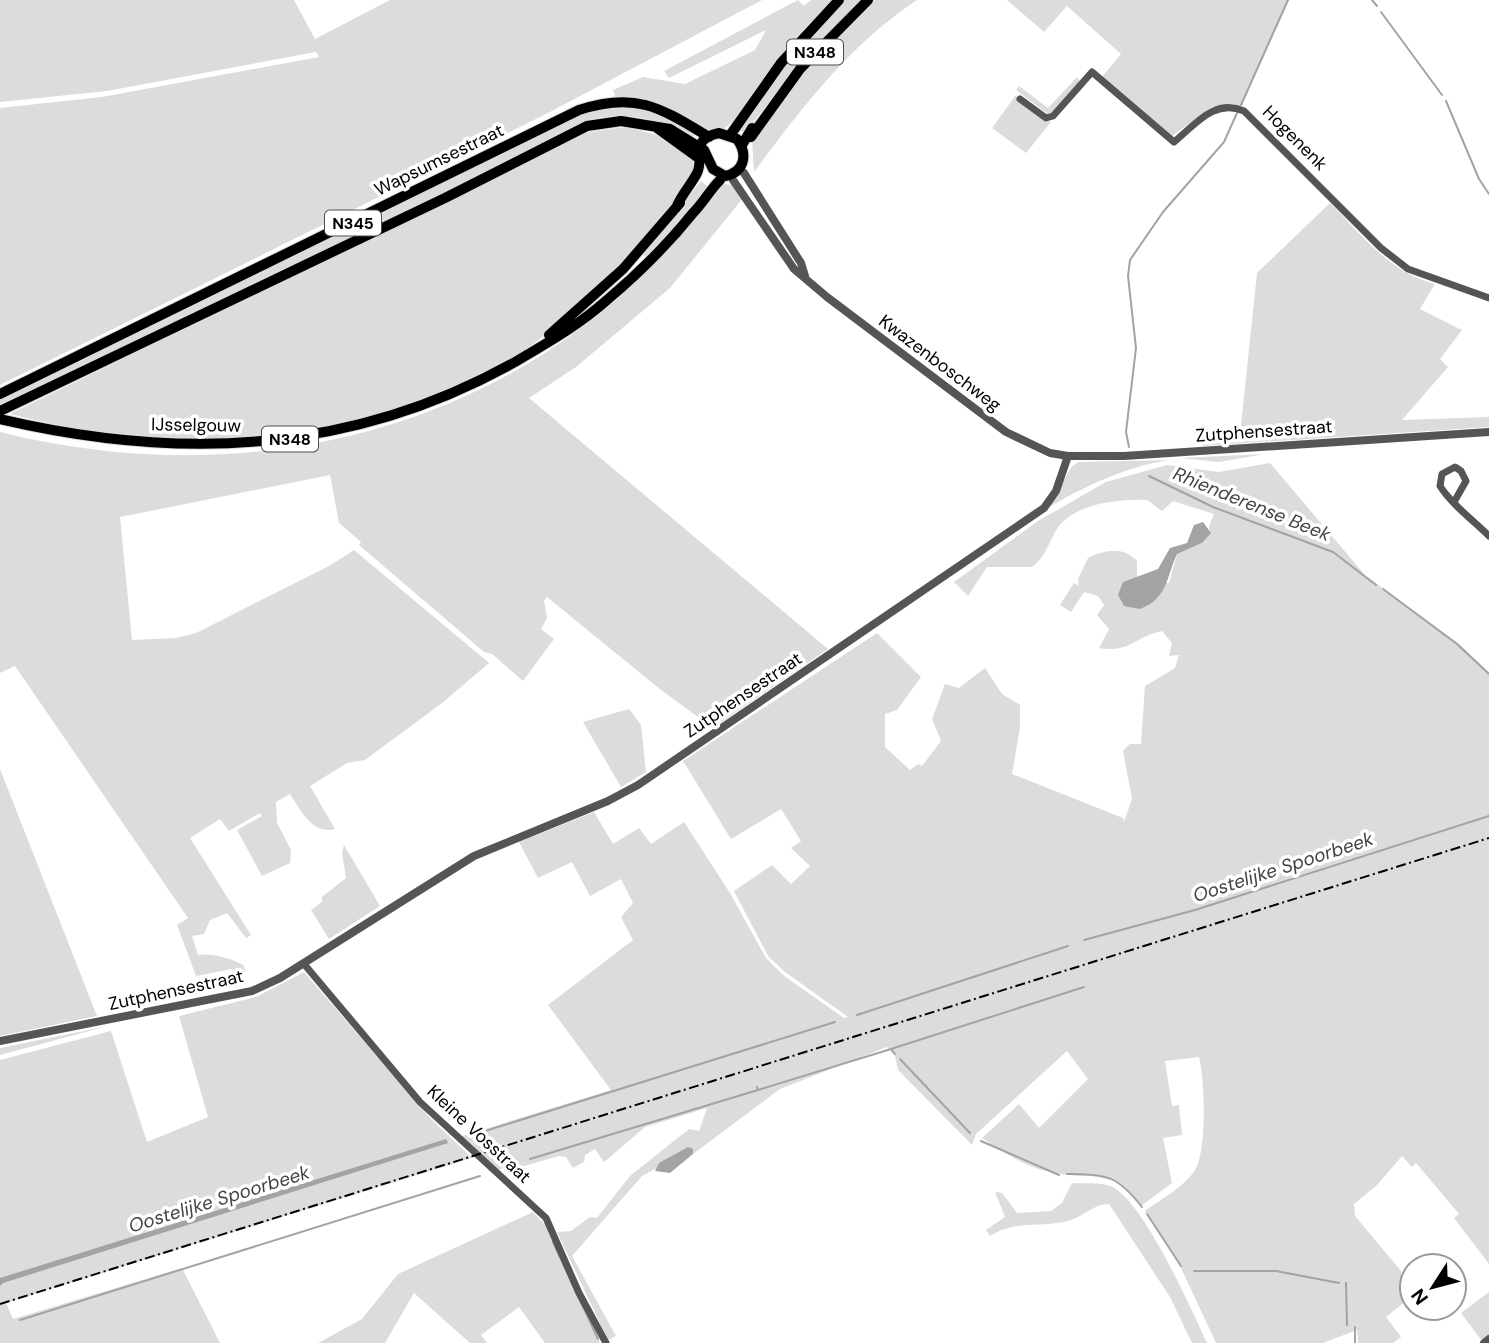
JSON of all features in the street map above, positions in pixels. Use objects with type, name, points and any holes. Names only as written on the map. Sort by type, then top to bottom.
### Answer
[{"type":"main road","name":"N348","points":[[728,135],[794,47],[839,0]]},
{"type":"main road","name":"N348","points":[[740,173],[751,137],[765,114],[800,69],[868,0]]},
{"type":"main road","name":"Wapsumsestraat","points":[[0,394],[579,110],[612,102],[642,103],[673,114],[709,137]]},
{"type":"main road","name":"N348","points":[[742,145],[760,117],[765,114]]},
{"type":"main road","name":"Wapsumsestraat","points":[[0,411],[587,126],[621,121],[670,129],[701,157]]},
{"type":"main road","points":[[701,157],[711,141],[728,135]]},
{"type":"main road","points":[[728,135],[738,150],[740,173]]},
{"type":"main road","points":[[709,137],[728,135],[742,145],[744,160],[740,173]]},
{"type":"main road","name":"IJsselgouw","points":[[507,366],[602,290],[676,208],[709,137]]},
{"type":"main road","points":[[701,157],[719,178]]},
{"type":"main road","points":[[701,157],[719,178]]},
{"type":"main road","points":[[719,178],[740,173]]},
{"type":"main road","name":"IJsselgouw","points":[[0,419],[61,432],[181,445],[271,442],[339,430],[400,414],[444,397],[507,366],[562,334],[608,300],[682,225],[719,178]]},
{"type":"street","name":"Hogenenk","points":[[1020,99],[1046,118],[1053,116],[1093,72],[1174,142],[1208,112],[1229,107],[1244,111],[1381,248],[1399,262],[1430,279],[1489,298]]},
{"type":"street","name":"Kwazenboschweg","points":[[740,173],[801,263],[805,276]]},
{"type":"street","name":"Kwazenboschweg","points":[[740,173],[791,264],[827,297],[1006,432],[1050,453],[1068,456]]},
{"type":"street","name":"Zutphensestraat","points":[[0,1041],[252,990],[304,964],[474,856],[608,801],[652,776],[1044,508],[1056,491],[1068,456],[1124,456],[1489,432]]},
{"type":"street","points":[[1454,502],[1466,481],[1461,471],[1454,467],[1446,470],[1440,482],[1454,502],[1489,536]]},
{"type":"street","name":"Kleine Vosstraat","points":[[304,964],[420,1102],[546,1218],[579,1293],[606,1343]]},
{"type":"street","points":[[1484,1343],[1489,1339]]},
{"type":"shaded area","points":[[0,0],[294,0],[315,39],[390,0],[762,0],[546,114],[0,385],[0,108],[102,97],[319,57],[316,52],[107,91],[0,102]]},
{"type":"shaded area","points":[[798,0],[804,6],[811,0],[832,0],[801,32],[724,129],[710,132],[616,99],[613,90],[643,77],[685,84],[755,50],[766,30],[669,78],[664,71]]},
{"type":"shaded area","points":[[844,0],[862,0],[794,70],[745,133],[738,129],[784,65]]},
{"type":"shaded area","points":[[875,0],[917,0],[893,17],[848,57],[809,101],[754,172],[752,140],[781,99],[839,32]]},
{"type":"shaded area","points":[[1007,0],[1289,0],[1240,106],[1212,107],[1172,136],[1102,77],[1121,54],[1067,6],[1044,32]]},
{"type":"shaded area","points":[[1077,77],[1080,81],[1049,115],[1016,90],[1019,86],[1048,108]]},
{"type":"shaded area","points":[[1016,95],[1051,122],[1026,153],[992,128]]},
{"type":"shaded area","points":[[644,106],[696,133],[692,138],[665,125],[638,117],[610,116],[580,123],[469,182],[0,407],[0,398],[573,116],[605,107]]},
{"type":"shaded area","points":[[626,127],[664,137],[693,160],[688,183],[649,235],[572,312],[525,350],[469,384],[382,416],[288,435],[241,439],[195,441],[133,438],[80,430],[10,414],[584,133]]},
{"type":"shaded area","points":[[701,181],[707,186],[647,259],[643,255]]},
{"type":"shaded area","points":[[722,184],[733,185],[743,198],[670,288],[576,367],[529,398],[828,649],[713,728],[661,690],[547,597],[544,601],[547,618],[541,629],[554,639],[523,681],[492,654],[484,652],[359,545],[361,542],[339,523],[330,475],[120,517],[132,640],[176,638],[196,633],[331,565],[354,550],[489,663],[442,703],[365,760],[347,763],[310,786],[335,829],[327,830],[314,825],[290,794],[276,802],[277,823],[291,850],[290,863],[262,876],[237,830],[262,816],[260,813],[229,831],[220,819],[190,838],[251,935],[246,938],[227,913],[210,920],[204,934],[192,936],[198,955],[215,955],[232,960],[243,965],[246,972],[240,974],[232,969],[196,976],[177,925],[188,918],[15,666],[0,673],[0,432],[78,447],[157,455],[236,453],[313,444],[389,425],[462,398],[532,361],[598,315],[648,269]]},
{"type":"shaded area","points":[[1330,203],[1390,262],[1419,279],[1435,284],[1420,309],[1462,330],[1440,359],[1448,367],[1402,420],[1489,417],[1489,427],[1202,446],[1210,438],[1240,435],[1257,273]]},
{"type":"shaded area","points":[[1265,454],[1219,462],[1180,458]]},
{"type":"shaded area","points":[[1169,460],[1137,467],[1107,478],[1049,507],[1072,466],[1079,462]]},
{"type":"shaded area","points":[[1270,463],[1365,575],[1458,643],[1489,672],[1489,1264],[1454,1218],[1459,1214],[1416,1163],[1412,1167],[1402,1156],[1377,1185],[1354,1204],[1355,1216],[1398,1267],[1398,1307],[1386,1317],[1401,1337],[1393,1343],[1358,1343],[1357,1330],[1323,1343],[1216,1343],[1181,1268],[1145,1211],[1185,1182],[1199,1161],[1204,1115],[1199,1057],[1165,1061],[1172,1106],[1179,1105],[1182,1135],[1163,1138],[1172,1183],[1141,1206],[1130,1192],[1111,1178],[1066,1175],[1041,1170],[982,1138],[1019,1104],[1039,1128],[1088,1079],[1067,1051],[976,1134],[972,1145],[898,1070],[895,1056],[887,1047],[780,1089],[693,1154],[693,1149],[642,1176],[572,1256],[616,1336],[608,1340],[557,1232],[571,1231],[590,1217],[597,1218],[630,1176],[689,1129],[699,1131],[707,1108],[645,1127],[604,1162],[595,1149],[585,1155],[584,1162],[573,1168],[566,1157],[559,1156],[514,1169],[510,1166],[497,1170],[459,1137],[611,1090],[548,1005],[633,940],[621,917],[633,903],[621,879],[590,896],[572,862],[538,878],[519,842],[594,812],[613,844],[639,828],[651,844],[684,822],[730,893],[766,958],[783,975],[844,1018],[848,1017],[785,972],[768,956],[734,891],[772,865],[791,884],[810,866],[791,848],[801,841],[781,809],[731,839],[683,761],[877,633],[921,677],[897,710],[885,714],[885,747],[910,770],[918,764],[922,766],[941,741],[932,719],[945,684],[959,688],[985,668],[1002,694],[1020,705],[1020,728],[1012,774],[1123,818],[1124,822],[1132,799],[1123,751],[1130,744],[1141,744],[1145,686],[1175,668],[1179,655],[1169,656],[1172,643],[1162,631],[1118,648],[1099,648],[1109,629],[1097,615],[1104,605],[1098,596],[1084,592],[1071,612],[1060,605],[1074,583],[1079,586],[1078,579],[1088,558],[1107,551],[1126,553],[1137,561],[1137,578],[1123,582],[1169,583],[1177,554],[1202,543],[1210,533],[1209,526],[1214,514],[1173,501],[1162,511],[1147,500],[1124,500],[1088,507],[1067,518],[1059,526],[1041,558],[1032,567],[987,567],[968,596],[954,582],[1038,521],[1106,482],[1167,465],[1219,472]]},
{"type":"shaded area","points":[[1203,522],[1211,533],[1202,543],[1177,554],[1165,586],[1156,599],[1140,609],[1124,606],[1118,595],[1123,582],[1158,569],[1170,548],[1187,543],[1194,525]]},
{"type":"shaded area","points":[[629,709],[641,725],[646,772],[621,787],[583,722]]},
{"type":"shaded area","points":[[0,769],[97,1016],[0,1036]]},
{"type":"shaded area","points":[[344,845],[380,906],[329,939],[311,910],[322,902],[322,897],[346,878],[342,853]]},
{"type":"shaded area","points":[[304,972],[431,1119],[472,1158],[6,1303],[13,1319],[182,1268],[220,1343],[0,1343],[0,1060],[111,1031],[147,1142],[208,1117],[179,1016],[256,997]]},
{"type":"shaded area","points":[[108,1026],[0,1055],[0,1048]]},
{"type":"shaded area","points":[[446,1139],[448,1143],[0,1286],[0,1278]]},
{"type":"shaded area","points":[[688,1147],[693,1149],[693,1154],[670,1173],[655,1171],[659,1163]]},
{"type":"shaded area","points":[[1072,1183],[1110,1186],[1123,1195],[1137,1211],[1165,1257],[1207,1343],[1192,1343],[1170,1297],[1109,1204],[1067,1221],[1012,1227],[990,1236],[986,1230],[1005,1217],[995,1192],[1002,1193],[1017,1213],[1051,1211],[1062,1203]]},
{"type":"shaded area","points":[[533,1212],[545,1225],[600,1343],[545,1343],[519,1307],[481,1335],[487,1343],[470,1343],[414,1293],[385,1343],[318,1343],[362,1319],[398,1274]]},
{"type":"shaded area","points":[[1489,1292],[1489,1336],[1482,1341],[1468,1322],[1468,1308]]},
{"type":"waterway","name":"Rhienderense Beek","points":[[1241,105],[1288,0]]},
{"type":"waterway","points":[[1372,0],[1377,6]]},
{"type":"waterway","points":[[1381,12],[1442,95]]},
{"type":"waterway","points":[[1446,101],[1479,179],[1489,194]]},
{"type":"waterway","name":"Rhienderense Beek","points":[[1129,447],[1126,432],[1136,348],[1128,276],[1130,260],[1163,212],[1224,142],[1237,113]]},
{"type":"waterway","name":"Rhienderense Beek","points":[[1149,476],[1213,507],[1333,552],[1376,585]]},
{"type":"waterway","name":"Rhienderense Beek","points":[[1383,589],[1457,644],[1489,674]]},
{"type":"waterway","name":"Oostelijke Spoorbeek","points":[[1084,940],[1195,910],[1489,816]]},
{"type":"waterway","name":"Oostelijke Spoorbeek","points":[[857,1015],[1068,946]]},
{"type":"waterway","points":[[891,1049],[1084,987]]},
{"type":"waterway","name":"Oostelijke Spoorbeek","points":[[469,1136],[835,1022]]},
{"type":"waterway","points":[[757,1087],[758,1090],[891,1049],[895,1054]]},
{"type":"waterway","points":[[900,1059],[970,1133]]},
{"type":"waterway","points":[[530,1159],[758,1090]]},
{"type":"waterway","points":[[981,1141],[1059,1175]]},
{"type":"waterway","points":[[1067,1174],[1110,1178],[1125,1188],[1142,1207]]},
{"type":"waterway","points":[[20,1320],[480,1176]]},
{"type":"waterway","points":[[1147,1214],[1181,1266]]},
{"type":"waterway","points":[[553,1242],[598,1339]]},
{"type":"waterway","points":[[1194,1271],[1276,1271],[1339,1283]]},
{"type":"waterway","points":[[1346,1283],[1347,1325]]},
{"type":"waterway","points":[[1355,1327],[1355,1343]]},
{"type":"railway","points":[[0,1304],[1489,838]]}]
